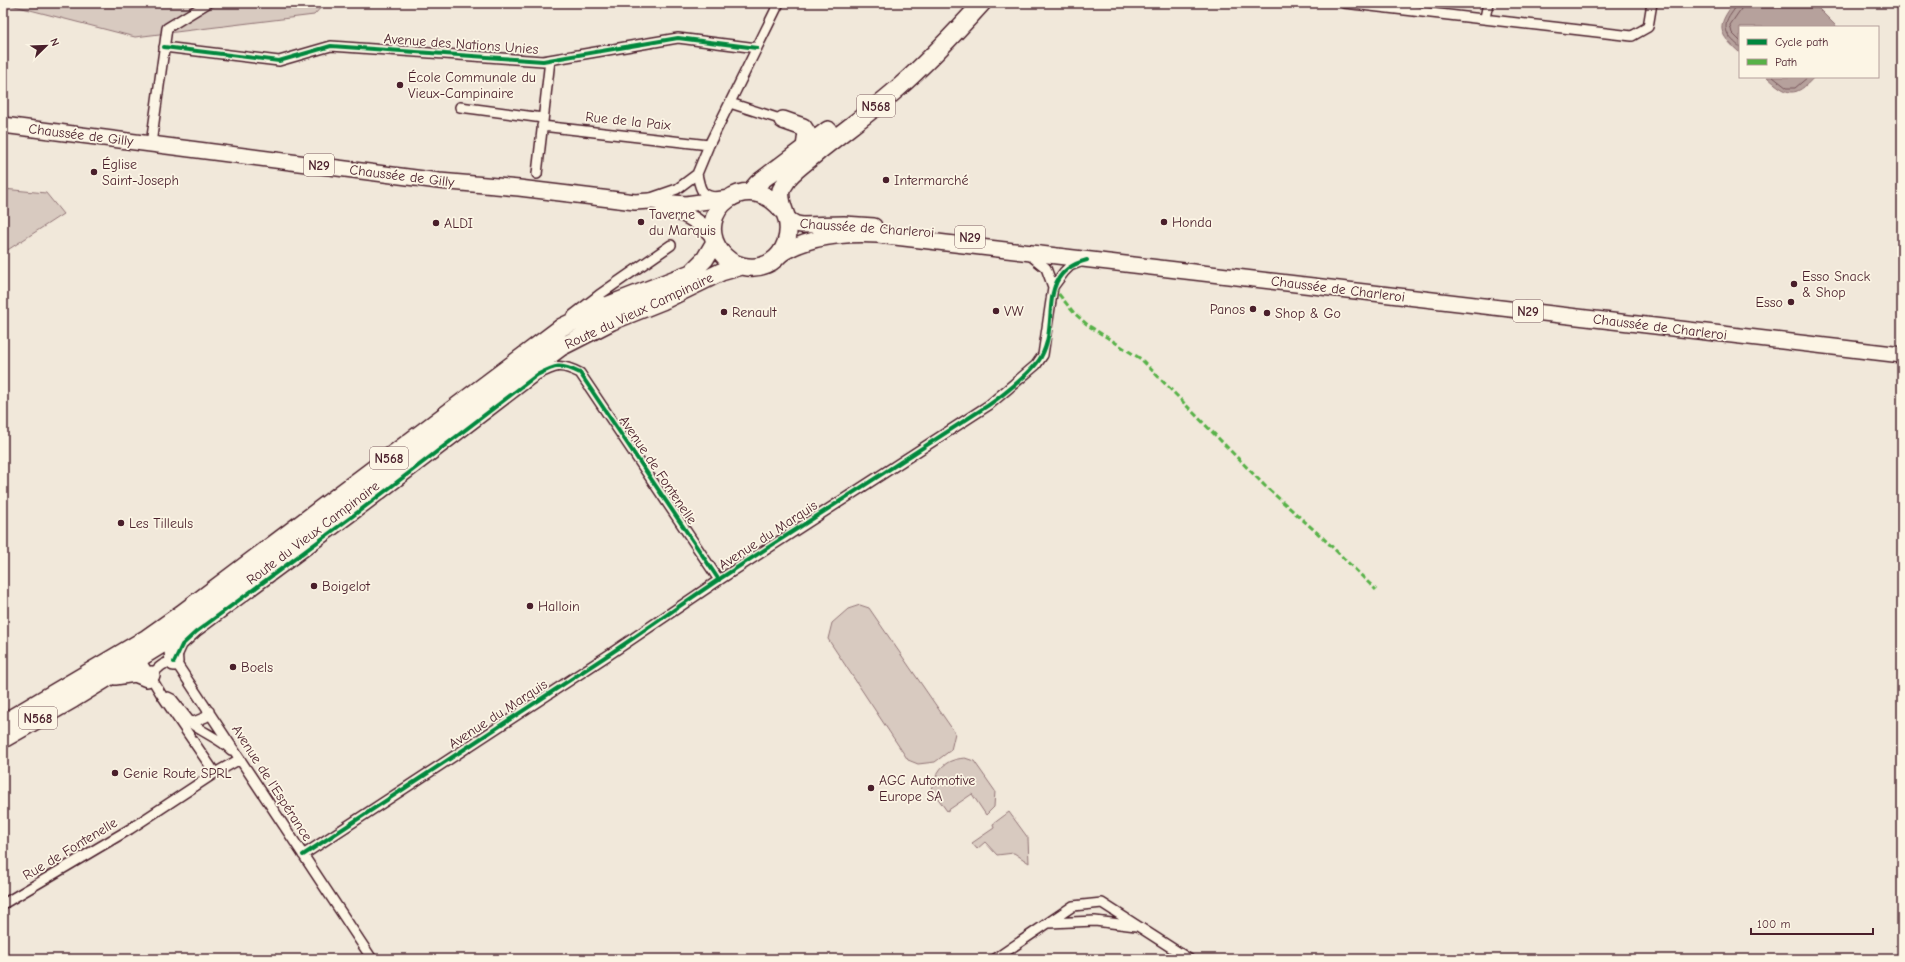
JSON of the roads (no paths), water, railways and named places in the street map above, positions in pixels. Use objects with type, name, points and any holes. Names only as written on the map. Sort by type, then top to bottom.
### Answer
[{"type":"highway","name":"N568","points":[[750,192],[758,183],[888,82],[931,42],[968,3]]},
{"type":"highway","name":"N568","points":[[785,214],[781,190],[789,178],[828,144],[897,89],[939,50],[982,3]]},
{"type":"highway","points":[[783,120],[803,127],[807,133],[805,148]]},
{"type":"highway","points":[[750,192],[769,197],[777,203],[785,214],[788,226],[786,242],[778,256],[761,266],[742,266],[725,258],[714,239],[714,219],[721,207],[730,198],[740,194],[750,192]]},
{"type":"highway","name":"Route du Vieux Campinaire","points":[[69,693],[111,676],[136,652],[181,614],[562,327],[601,301],[691,273],[705,259],[714,239]]},
{"type":"highway","name":"Route du Vieux Campinaire","points":[[69,693],[136,652],[172,638],[561,347],[612,321],[668,298],[721,272],[742,266]]},
{"type":"highway","points":[[172,638],[174,662]]},
{"type":"highway","points":[[111,676],[135,674],[147,678],[151,675]]},
{"type":"highway","name":"N568","points":[[3,722],[11,713],[69,693]]},
{"type":"highway","name":"N568","points":[[3,739],[69,693]]},
{"type":"main road","name":"Chaussée de Gilly","points":[[3,125],[439,181],[519,188],[642,202],[686,204],[730,198]]},
{"type":"main road","name":"Chaussée de Gilly","points":[[642,202],[650,207],[666,209],[693,218],[705,226],[714,239]]},
{"type":"main road","name":"Chaussée de Charleroi","points":[[785,214],[796,224],[802,225],[859,224],[1154,263],[1683,325],[1902,355]]},
{"type":"main road","name":"Chaussée de Charleroi","points":[[778,256],[800,244],[830,237],[853,235],[889,236],[1087,260],[1154,263]]},
{"type":"main road","name":"Chaussée de Charleroi","points":[[1683,325],[1902,346]]},
{"type":"street","points":[[150,144],[167,28],[208,3]]},
{"type":"street","points":[[642,202],[676,189],[697,174],[779,3]]},
{"type":"street","points":[[1344,3],[1632,36],[1648,28],[1652,3]]},
{"type":"street","points":[[1485,18],[1488,3]]},
{"type":"street","name":"Avenue des Nations Unies","points":[[164,47],[279,61],[331,46],[543,61],[678,38],[757,48]]},
{"type":"street","points":[[537,174],[550,60]]},
{"type":"street","points":[[730,103],[783,120]]},
{"type":"street","name":"Rue de la Paix","points":[[460,107],[543,122],[710,145]]},
{"type":"street","points":[[697,174],[700,190],[707,196],[730,198]]},
{"type":"street","name":"Route du Vieux Campinaire","points":[[601,301],[671,245]]},
{"type":"street","name":"Avenue du Marquis","points":[[303,855],[610,654],[719,580],[988,405],[1036,365],[1043,355],[1047,337],[1053,287],[1046,268],[1035,258],[1022,252]]},
{"type":"street","points":[[1053,287],[1070,266],[1087,260]]},
{"type":"street","name":"Avenue de Fontenelle","points":[[174,662],[182,645],[196,632],[354,515],[537,375],[554,366],[566,366],[580,373],[719,580]]},
{"type":"street","points":[[136,652],[161,694],[215,774],[240,759],[227,745],[201,732],[172,699],[161,694]]},
{"type":"street","points":[[151,675],[161,665],[167,662],[174,662]]},
{"type":"street","name":"Avenue de l'Espérance","points":[[174,662],[209,711],[372,959]]},
{"type":"street","points":[[191,722],[206,717],[209,711]]},
{"type":"street","name":"Rue de Fontenelle","points":[[3,904],[130,829],[215,774]]},
{"type":"street","points":[[995,959],[1073,906],[1102,903],[1189,959]]},
{"type":"street","points":[[1048,923],[1095,921],[1138,926]]},
{"type":"water","points":[[1734,3],[1813,3],[1836,26],[1739,26],[1739,52],[1727,40],[1722,30],[1722,24],[1728,11]]},
{"type":"water","points":[[1768,78],[1813,78],[1801,89],[1796,91],[1791,92],[1780,88]]},
{"type":"place","name":"École Communale du Vieux-Campinaire","points":[[400,85]]},
{"type":"place","name":"Église Saint-Joseph","points":[[94,172]]},
{"type":"place","name":"Intermarché","points":[[886,180]]},
{"type":"place","name":"Taverne du Marquis","points":[[641,222]]},
{"type":"place","name":"Honda","points":[[1164,222]]},
{"type":"place","name":"ALDI","points":[[436,223]]},
{"type":"place","name":"Esso Snack & Shop","points":[[1794,284]]},
{"type":"place","name":"Esso","points":[[1791,302]]},
{"type":"place","name":"Panos","points":[[1253,309]]},
{"type":"place","name":"VW","points":[[996,311]]},
{"type":"place","name":"Renault","points":[[724,312]]},
{"type":"place","name":"Shop & Go","points":[[1267,313]]},
{"type":"place","name":"Les Tilleuls","points":[[121,523]]},
{"type":"place","name":"Boigelot","points":[[314,586]]},
{"type":"place","name":"Halloin","points":[[530,606]]},
{"type":"place","name":"Boels","points":[[233,667]]},
{"type":"place","name":"Genie Route SPRL","points":[[115,773]]},
{"type":"place","name":"AGC Automotive Europe SA","points":[[871,788]]}]
